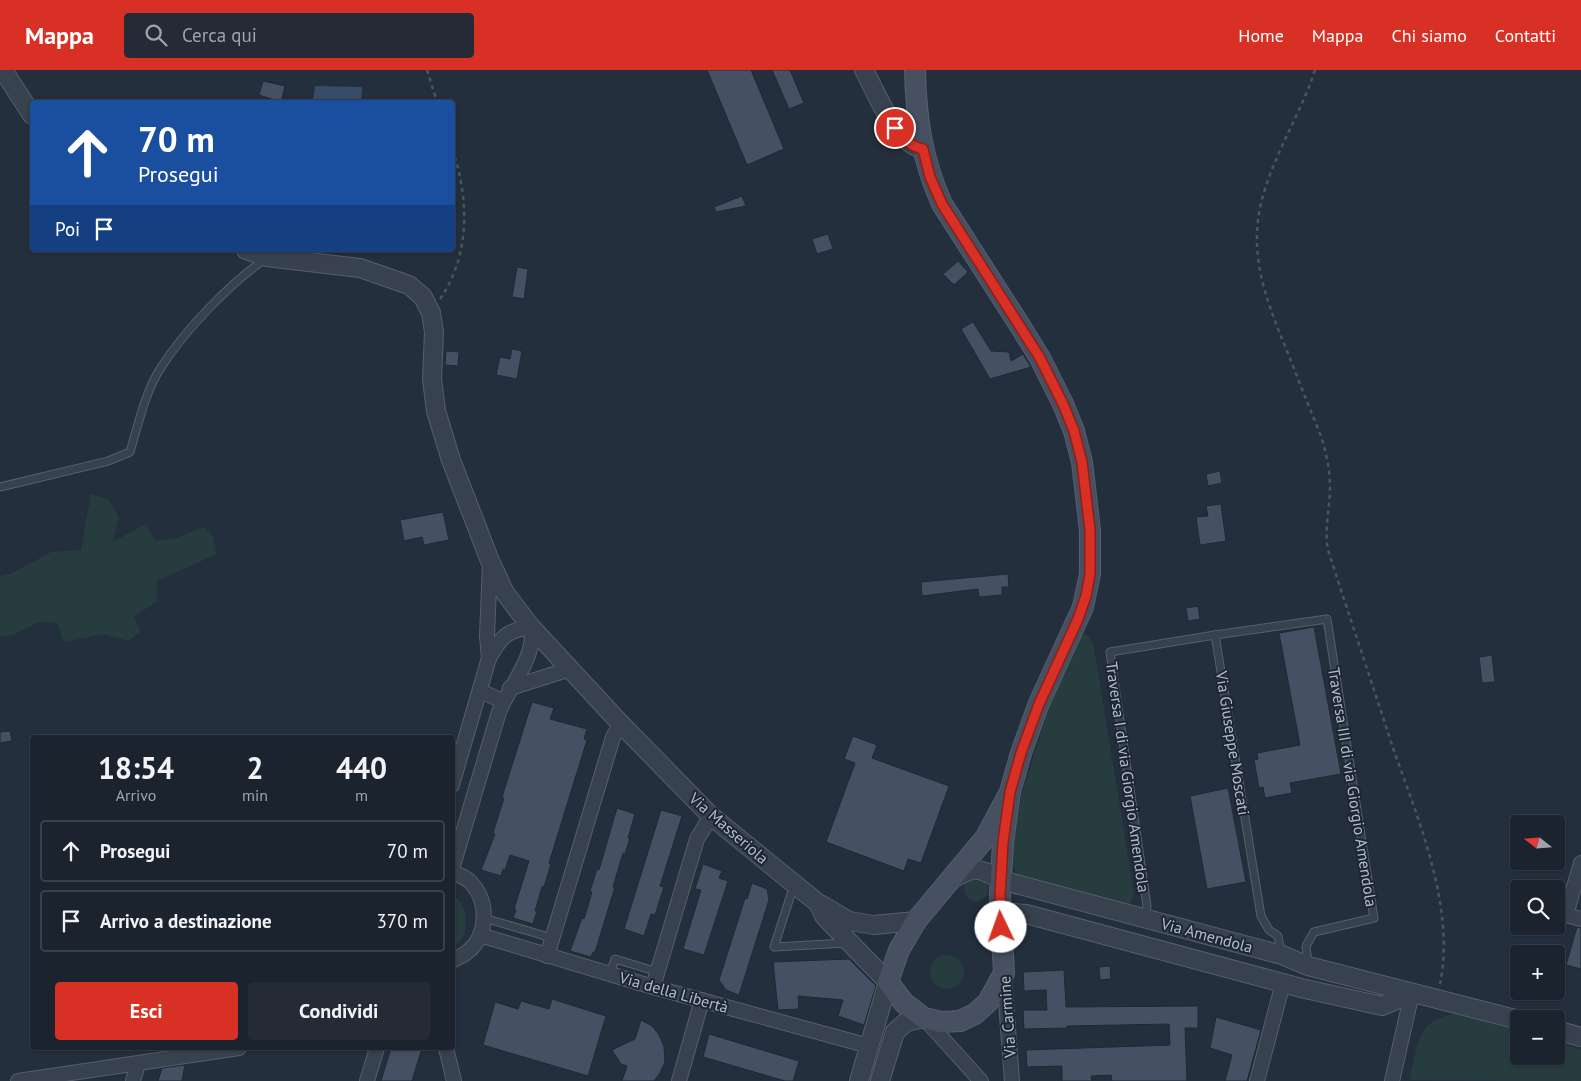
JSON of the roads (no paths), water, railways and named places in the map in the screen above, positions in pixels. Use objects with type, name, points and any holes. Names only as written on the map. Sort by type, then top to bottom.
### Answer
[{"type":"main road","points":[[888,982],[899,950],[916,921],[986,836],[1010,792],[1021,753],[1039,704],[1078,619],[1086,596],[1090,574],[1091,551],[1082,462],[1074,431],[1040,358],[942,204],[930,177],[917,112],[916,70]]},
{"type":"main road","name":"Via Carmine","points":[[1004,973],[1000,912],[1001,880],[1003,842],[1010,792]]},
{"type":"main road","points":[[924,1018],[941,1022],[960,1021],[975,1014],[988,1002],[1004,973]]},
{"type":"main road","name":"Via Masseriola","points":[[888,982],[904,1003],[924,1018]]},
{"type":"street","points":[[3,70],[30,112]]},
{"type":"street","points":[[864,70],[895,128],[907,143],[915,148],[923,149]]},
{"type":"street","points":[[252,252],[267,257]]},
{"type":"street","name":"Via Masseriola","points":[[267,257],[360,268],[409,285],[423,297],[431,313],[434,332],[432,379],[436,411],[451,460],[490,561],[505,593],[531,627],[621,724],[711,816],[819,904],[824,916],[888,982]]},
{"type":"street","points":[[490,561],[487,636],[490,658]]},
{"type":"street","points":[[455,775],[490,658],[497,644],[507,634],[519,628],[531,627],[533,644],[504,701],[455,860]]},
{"type":"street","points":[[510,688],[570,669]]},
{"type":"street","points":[[480,692],[504,701]]},
{"type":"street","points":[[547,956],[613,737],[621,724]]},
{"type":"street","points":[[654,987],[697,838],[711,816]]},
{"type":"street","points":[[1581,863],[1566,915],[1581,919]]},
{"type":"street","points":[[949,881],[967,871],[983,869],[1001,880]]},
{"type":"street","points":[[455,872],[471,882],[481,898],[484,918],[480,935],[467,953],[455,959]]},
{"type":"street","name":"Via Amendola","points":[[1001,880],[1282,955],[1308,966],[1412,993],[1437,997],[1510,1017]]},
{"type":"street","points":[[819,904],[850,921],[874,925],[916,921]]},
{"type":"street","name":"Via Amendola","points":[[1000,912],[1026,914],[1283,983],[1382,1006],[1412,993]]},
{"type":"street","name":"Via della Libertà","points":[[480,935],[654,987],[869,1046]]},
{"type":"street","name":"Via Carmine","points":[[1004,973],[1012,1081]]},
{"type":"street","points":[[859,1081],[888,982]]},
{"type":"street","points":[[1257,1081],[1283,983]]},
{"type":"street","points":[[1392,1081],[1412,993]]},
{"type":"street","points":[[679,1081],[702,1000]]},
{"type":"street","points":[[880,1081],[895,1032],[906,1022],[924,1018]]},
{"type":"street","name":"Via Masseriola","points":[[924,1018],[981,1081]]},
{"type":"street","points":[[1565,1033],[1581,1037]]},
{"type":"street","points":[[18,1081],[226,1050]]},
{"type":"street","points":[[367,1081],[376,1050]]},
{"type":"street","points":[[446,1050],[454,1081]]},
{"type":"street","points":[[133,1081],[138,1064]]},
{"type":"lane","points":[[0,487],[108,462],[130,452],[159,370],[213,305],[244,274],[267,257]]},
{"type":"lane","name":"Traversa III di via Giorgio Amendola","points":[[1215,635],[1326,619],[1374,918],[1314,932],[1306,946],[1308,966]]},
{"type":"lane","name":"Traversa I di via Giorgio Amendola","points":[[1144,918],[1147,906],[1110,652],[1215,635]]},
{"type":"lane","name":"Via Giuseppe Moscati","points":[[1215,635],[1261,916],[1269,930],[1278,936],[1282,955]]},
{"type":"lane","points":[[794,883],[774,947],[849,942]]},
{"type":"lane","points":[[484,918],[552,938]]},
{"type":"lane","points":[[610,974],[615,959],[658,972]]},
{"type":"water","points":[[315,86],[362,87],[361,100],[313,100]]}]
